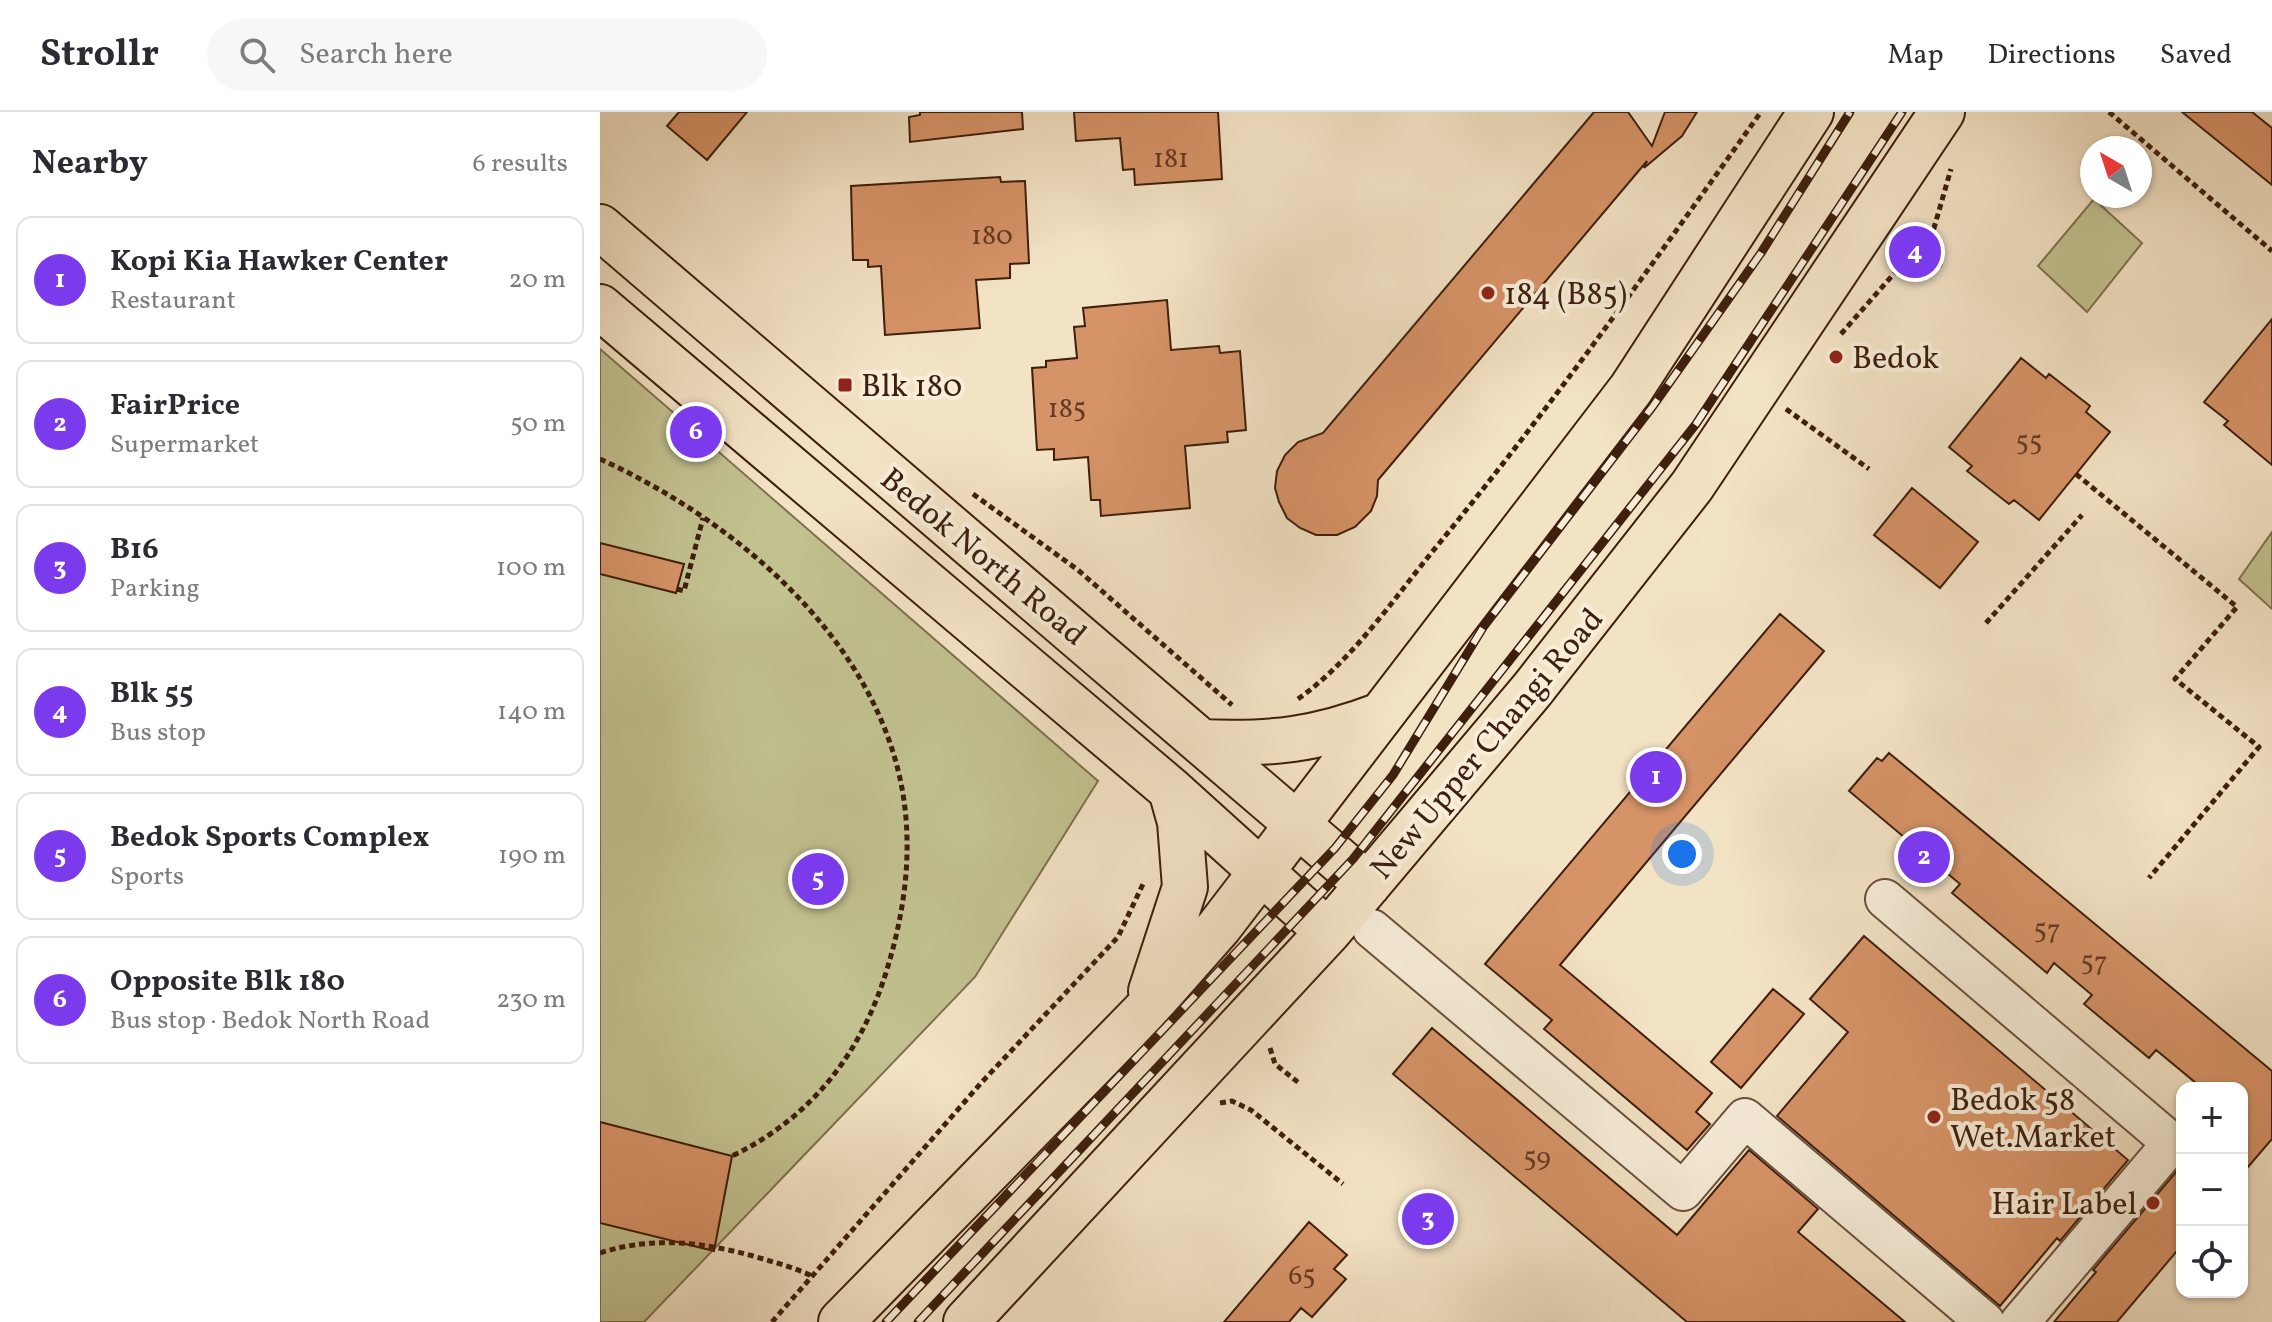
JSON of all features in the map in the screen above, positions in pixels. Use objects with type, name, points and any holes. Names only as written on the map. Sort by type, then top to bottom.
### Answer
[{"type":"main road","points":[[841,1322],[1144,1012],[1219,927],[1631,389],[1811,112]]},
{"type":"main road","name":"New Upper Changi Road","points":[[966,1322],[1328,932],[1532,690],[1692,486],[1942,112]]},
{"type":"main road","name":"Bedok North Road","points":[[600,227],[1368,885]]},
{"type":"main road","name":"Bedok North Road","points":[[600,307],[1171,790],[1328,932]]},
{"type":"main road","points":[[1201,742],[1270,744],[1304,739],[1381,715]]},
{"type":"main road","points":[[1144,1012],[1185,887],[1180,822],[1171,790]]},
{"type":"street","points":[[1885,899],[2172,1143],[2020,1322]]},
{"type":"street","points":[[1372,929],[1683,1191],[1745,1118],[1985,1322]]},
{"type":"path","points":[[1292,703],[1316,686],[1348,654],[1500,470],[1600,337],[1761,112]]},
{"type":"path","points":[[2109,112],[2272,251]]},
{"type":"path","points":[[1942,266],[1915,252],[1934,228],[1954,161]]},
{"type":"path","points":[[1757,389],[1869,469]]},
{"type":"path","points":[[600,459],[658,488],[739,543],[816,617],[866,691],[892,751],[902,795],[907,839],[901,908],[879,994],[860,1036],[835,1073],[806,1107],[770,1136],[732,1156]]},
{"type":"path","points":[[2076,474],[2237,607],[2175,679],[2259,747],[2149,878]]},
{"type":"path","points":[[1986,623],[2082,515]]},
{"type":"path","points":[[677,589],[684,591],[703,518]]},
{"type":"path","points":[[1078,570],[1234,707],[1242,709]]},
{"type":"path","points":[[772,1322],[982,1082],[1118,937],[1147,874]]},
{"type":"path","points":[[1211,1109],[1219,1103],[1232,1101],[1251,1110],[1343,1184]]},
{"type":"path","points":[[600,1253],[652,1242],[685,1242],[714,1246],[794,1267],[812,1276]]},
{"type":"shaded area","points":[[2086,208],[2104,208],[2142,243],[2087,312],[2038,266]]},
{"type":"shaded area","points":[[600,349],[1098,781],[975,977],[644,1322],[600,1322]]},
{"type":"shaded area","points":[[2272,532],[2272,609],[2239,579]]},
{"type":"building","points":[[679,112],[747,112],[707,160],[667,126]]},
{"type":"building","points":[[920,112],[1022,112],[1023,129],[910,142],[909,117],[920,115]]},
{"type":"building","points":[[1074,112],[1218,112],[1222,179],[1135,185],[1134,169],[1123,170],[1120,138],[1076,141]]},
{"type":"building","name":"184 (B85)","points":[[1594,112],[1628,112],[1652,146],[1665,112],[1697,112],[1682,136],[1644,168],[1647,161],[1378,480],[1377,496],[1371,511],[1355,527],[1337,535],[1316,535],[1300,528],[1287,518],[1275,488],[1277,471],[1285,455],[1298,442],[1323,433]]},
{"type":"building","points":[[2182,112],[2252,112],[2272,128],[2272,185]]},
{"type":"building","points":[[1000,177],[1001,182],[1025,181],[1029,263],[1010,264],[1010,278],[976,280],[980,328],[885,335],[881,266],[868,267],[868,260],[853,260],[851,186]]},
{"type":"building","points":[[1167,300],[1171,350],[1219,346],[1220,353],[1240,351],[1246,430],[1227,432],[1228,442],[1185,446],[1190,508],[1101,516],[1100,500],[1091,500],[1088,457],[1054,460],[1054,449],[1037,450],[1032,368],[1046,367],[1046,361],[1077,358],[1074,327],[1085,326],[1083,308]]},
{"type":"building","points":[[2272,319],[2272,465],[2224,425],[2228,421],[2204,402]]},
{"type":"building","points":[[2021,358],[2046,378],[2049,374],[2090,406],[2086,412],[2110,432],[2039,520],[2014,500],[2009,504],[1967,471],[1972,466],[1949,447]]},
{"type":"building","points":[[1912,488],[1978,542],[1940,588],[1874,535]]},
{"type":"building","points":[[600,543],[684,564],[676,593],[600,574]]},
{"type":"building","points":[[1780,614],[1824,651],[1560,965],[1712,1093],[1696,1112],[1710,1124],[1687,1150],[1544,1029],[1552,1020],[1485,964]]},
{"type":"building","points":[[1889,753],[2272,1071],[2272,1139],[2248,1167],[2248,1082],[2195,1082],[2156,1050],[2149,1058],[2084,1004],[2092,995],[2054,963],[2047,973],[1952,893],[1960,884],[1849,791],[1877,758],[1882,761]]},
{"type":"building","points":[[1864,936],[2128,1160],[2000,1306],[1777,1116],[1848,1032],[1810,999]]},
{"type":"building","points":[[1773,989],[1804,1014],[1741,1088],[1711,1062]]},
{"type":"building","points":[[1432,1028],[1677,1235],[1749,1150],[1818,1209],[1798,1232],[1905,1322],[1687,1322],[1393,1074]]},
{"type":"building","points":[[600,1122],[732,1156],[714,1251],[600,1223]]},
{"type":"building","points":[[2176,1172],[2176,1252],[2117,1322],[2054,1322],[2096,1272],[2093,1270]]},
{"type":"building","points":[[1309,1222],[1347,1255],[1334,1269],[1346,1279],[1312,1317],[1301,1308],[1289,1322],[1224,1322]]},
{"type":"railway","points":[[886,1322],[1335,848],[1393,775],[1484,626],[1653,406],[1761,253],[1850,112]]},
{"type":"railway","points":[[918,1322],[1353,859],[1696,424],[1902,112]]},
{"type":"place","name":"Blk 55","points":[[1915,252]]},
{"type":"place","name":"184 (B85)","points":[[1488,293]]},
{"type":"place","name":"Bedok","points":[[1836,357]]},
{"type":"place","name":"Blk 180","points":[[845,385]]},
{"type":"place","name":"Opposite Blk 180","points":[[696,432]]},
{"type":"place","name":"Kopi Kia Hawker Center","points":[[1656,777]]},
{"type":"place","name":"FairPrice","points":[[1924,857]]},
{"type":"place","name":"Bedok Sports Complex","points":[[818,879]]},
{"type":"place","name":"Bedok 58 Wet.Market","points":[[1934,1117]]},
{"type":"place","name":"Hair Label","points":[[2153,1203]]},
{"type":"place","name":"B16","points":[[1428,1219]]}]
